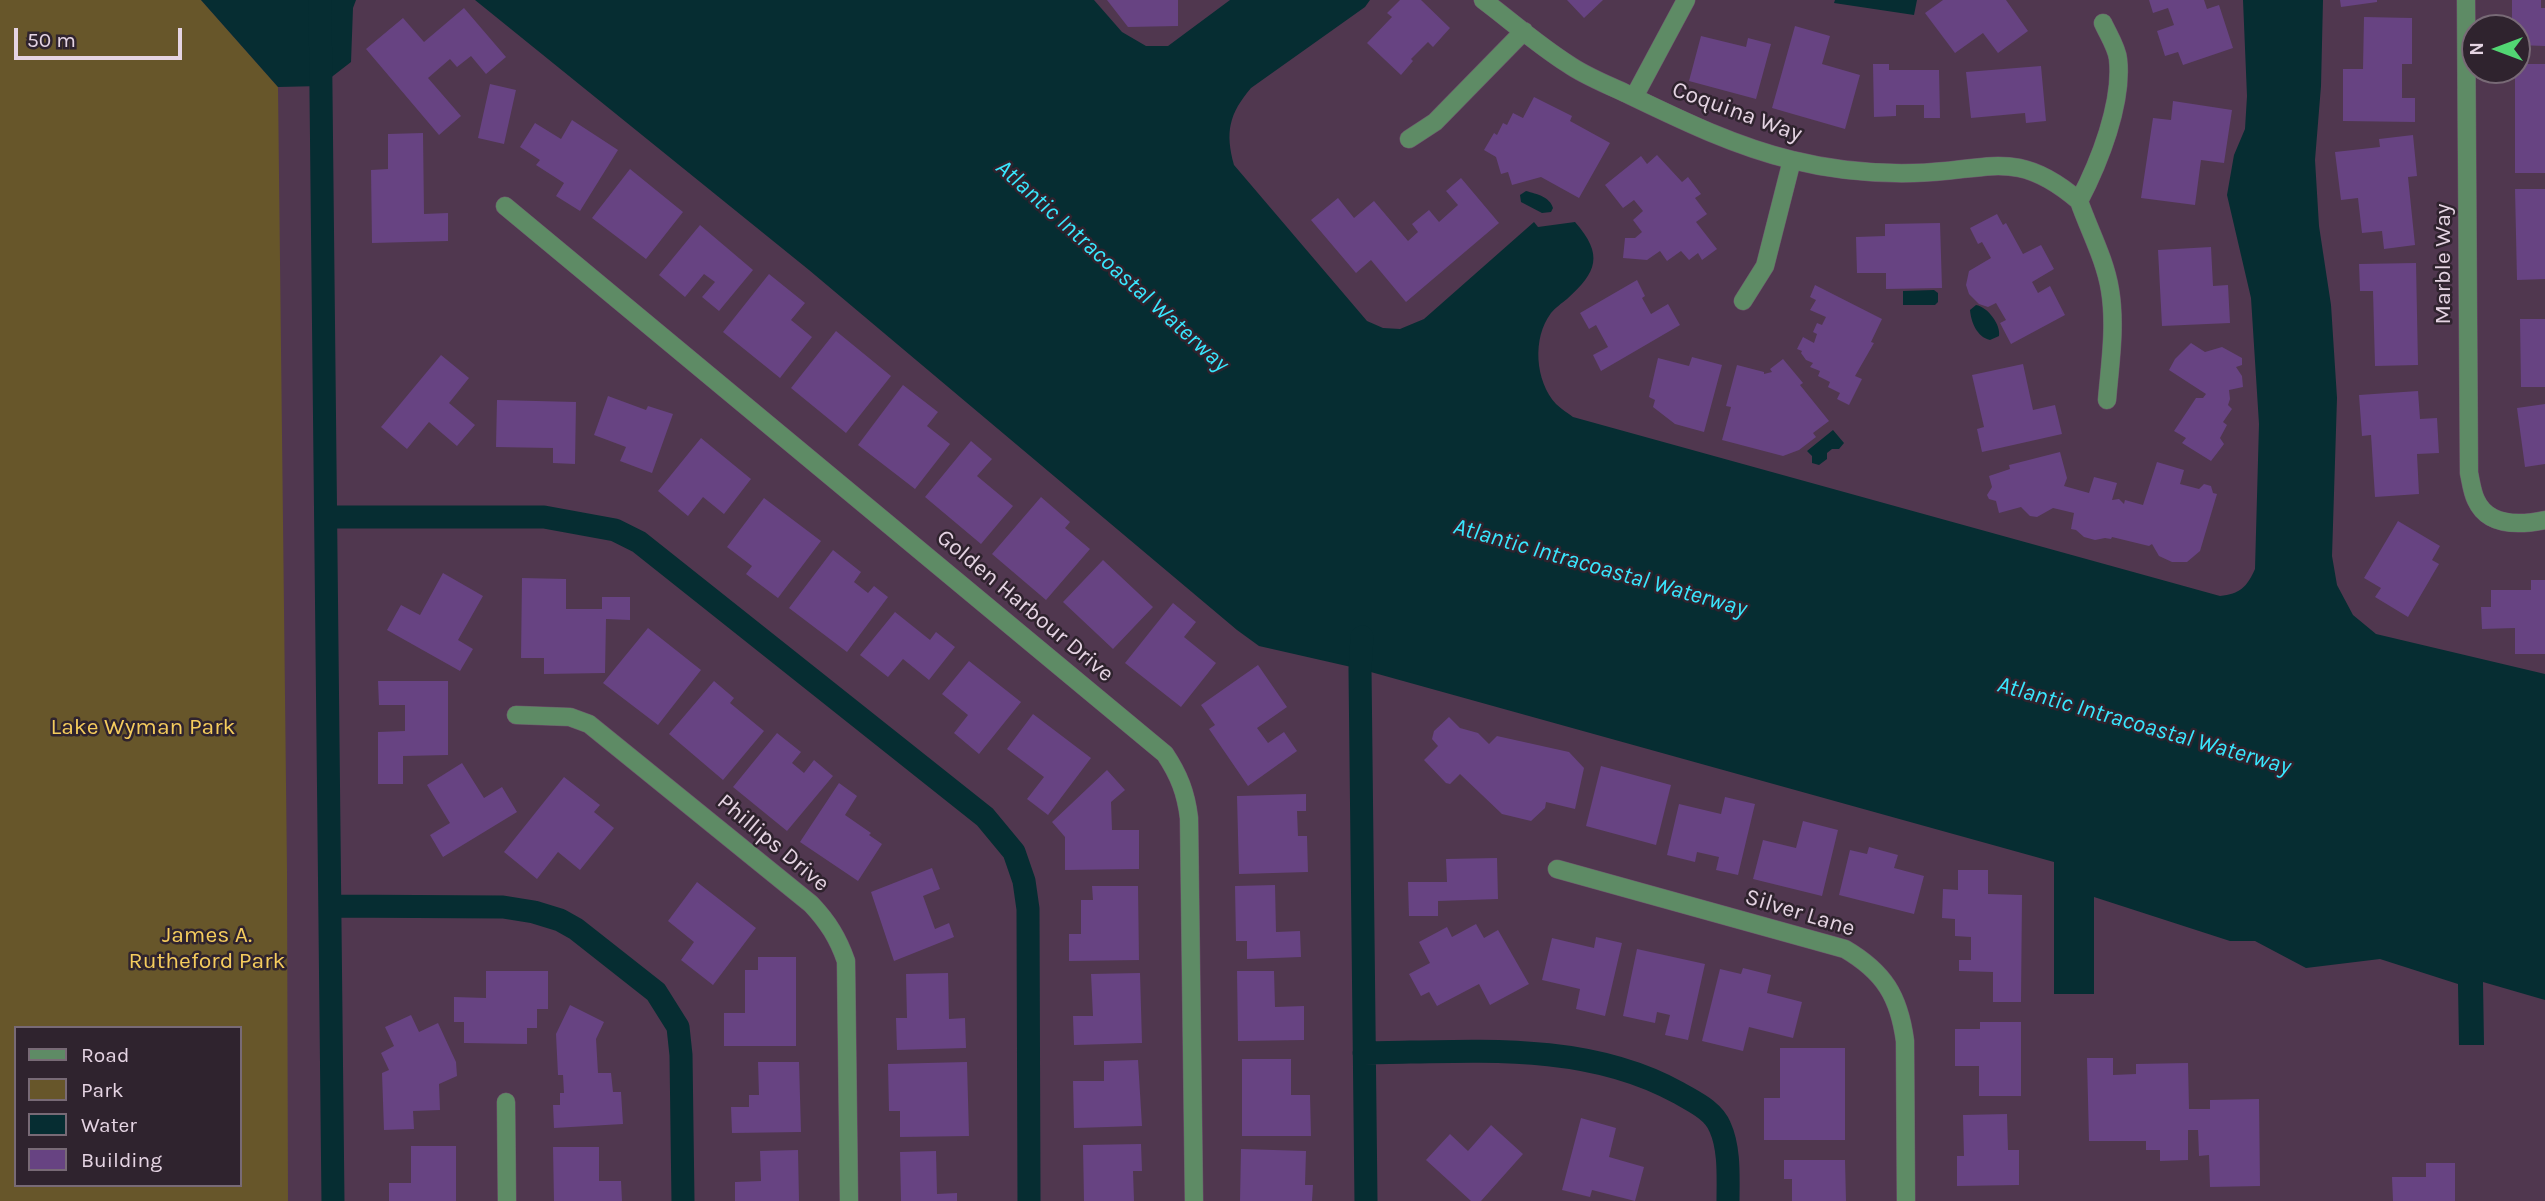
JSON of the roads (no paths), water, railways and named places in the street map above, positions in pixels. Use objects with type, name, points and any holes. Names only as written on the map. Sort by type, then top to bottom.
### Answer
[{"type":"street","name":"Coquina Way","points":[[1483,0],[1570,66],[1720,136],[1792,160],[1871,173],[1917,173],[1990,164],[2015,166],[2038,173],[2060,185],[2079,201]]},
{"type":"street","points":[[1634,97],[1686,0]]},
{"type":"street","name":"Marble Way","points":[[2466,0],[2469,473],[2476,502],[2493,519],[2522,525],[2545,520]]},
{"type":"street","points":[[2103,23],[2118,57],[2115,95],[2100,156],[2079,201],[2104,266],[2109,288],[2112,310],[2107,400]]},
{"type":"street","points":[[1409,139],[1435,122],[1524,31]]},
{"type":"street","points":[[1743,301],[1765,266],[1792,160]]},
{"type":"street","name":"Golden Harbour Drive","points":[[505,206],[1165,754],[1178,773],[1186,795],[1189,818],[1194,1201]]},
{"type":"street","name":"Phillips Drive","points":[[516,715],[570,717],[589,724],[811,904],[826,920],[838,939],[846,961],[849,1201]]},
{"type":"street","name":"Silver Lane","points":[[1557,869],[1845,949],[1865,961],[1881,977],[1894,996],[1902,1018],[1905,1041],[1906,1201]]},
{"type":"street","points":[[506,1102],[507,1201]]},
{"type":"water","points":[[201,0],[356,0],[353,8],[351,62],[320,86],[278,87]]},
{"type":"water","name":"Atlantic Intracoastal Waterway","points":[[475,0],[1094,0],[1122,32],[1146,46],[1168,46],[1230,0],[1370,0],[1365,7],[1251,88],[1238,106],[1230,133],[1234,165],[1367,321],[1383,328],[1400,329],[1424,319],[1534,222],[1538,227],[1575,222],[1590,244],[1593,263],[1585,280],[1553,311],[1545,323],[1538,359],[1549,395],[1573,417],[2220,596],[2242,589],[2255,569],[2259,424],[2251,298],[2227,195],[2234,155],[2245,129],[2247,96],[2243,0],[2323,0],[2321,86],[2315,160],[2319,226],[2331,305],[2337,398],[2332,556],[2337,585],[2353,615],[2376,634],[2545,674],[2545,1000],[2483,982],[2484,1045],[2459,1045],[2458,984],[2380,959],[2306,968],[2255,941],[2230,941],[2094,897],[2094,994],[2054,994],[2054,862],[1360,669],[1259,646],[809,270]]},
{"type":"water","points":[[1835,0],[1917,0],[1914,15],[1834,3]]},
{"type":"water","points":[[1526,191],[1546,199],[1553,208],[1551,212],[1542,213],[1521,202],[1520,195]]},
{"type":"water","points":[[1934,290],[1938,293],[1938,302],[1935,305],[1903,305],[1903,291]]},
{"type":"water","points":[[1976,305],[1993,317],[1999,336],[1990,340],[1978,332],[1970,310]]},
{"type":"water","points":[[1833,430],[1844,443],[1839,449],[1832,449],[1827,453],[1827,459],[1819,465],[1812,463],[1812,456],[1807,451]]},
{"type":"waterway","points":[[320,0],[333,1201]]},
{"type":"waterway","points":[[326,517],[544,517],[615,530],[639,542],[985,817],[1014,852],[1024,881],[1028,909],[1029,1201]]},
{"type":"waterway","points":[[1362,637],[1360,669],[1366,1201]]},
{"type":"waterway","points":[[330,906],[503,907],[534,912],[560,920],[576,929],[656,992],[678,1027],[681,1055],[683,1201]]},
{"type":"waterway","points":[[1364,1053],[1526,1053],[1605,1064],[1643,1076],[1697,1103],[1717,1121],[1727,1154],[1728,1201]]},
{"type":"park label","name":"Lake Wyman Park","points":[[143,727]]},
{"type":"park label","name":"James A. Rutheford Park","points":[[207,948]]}]
